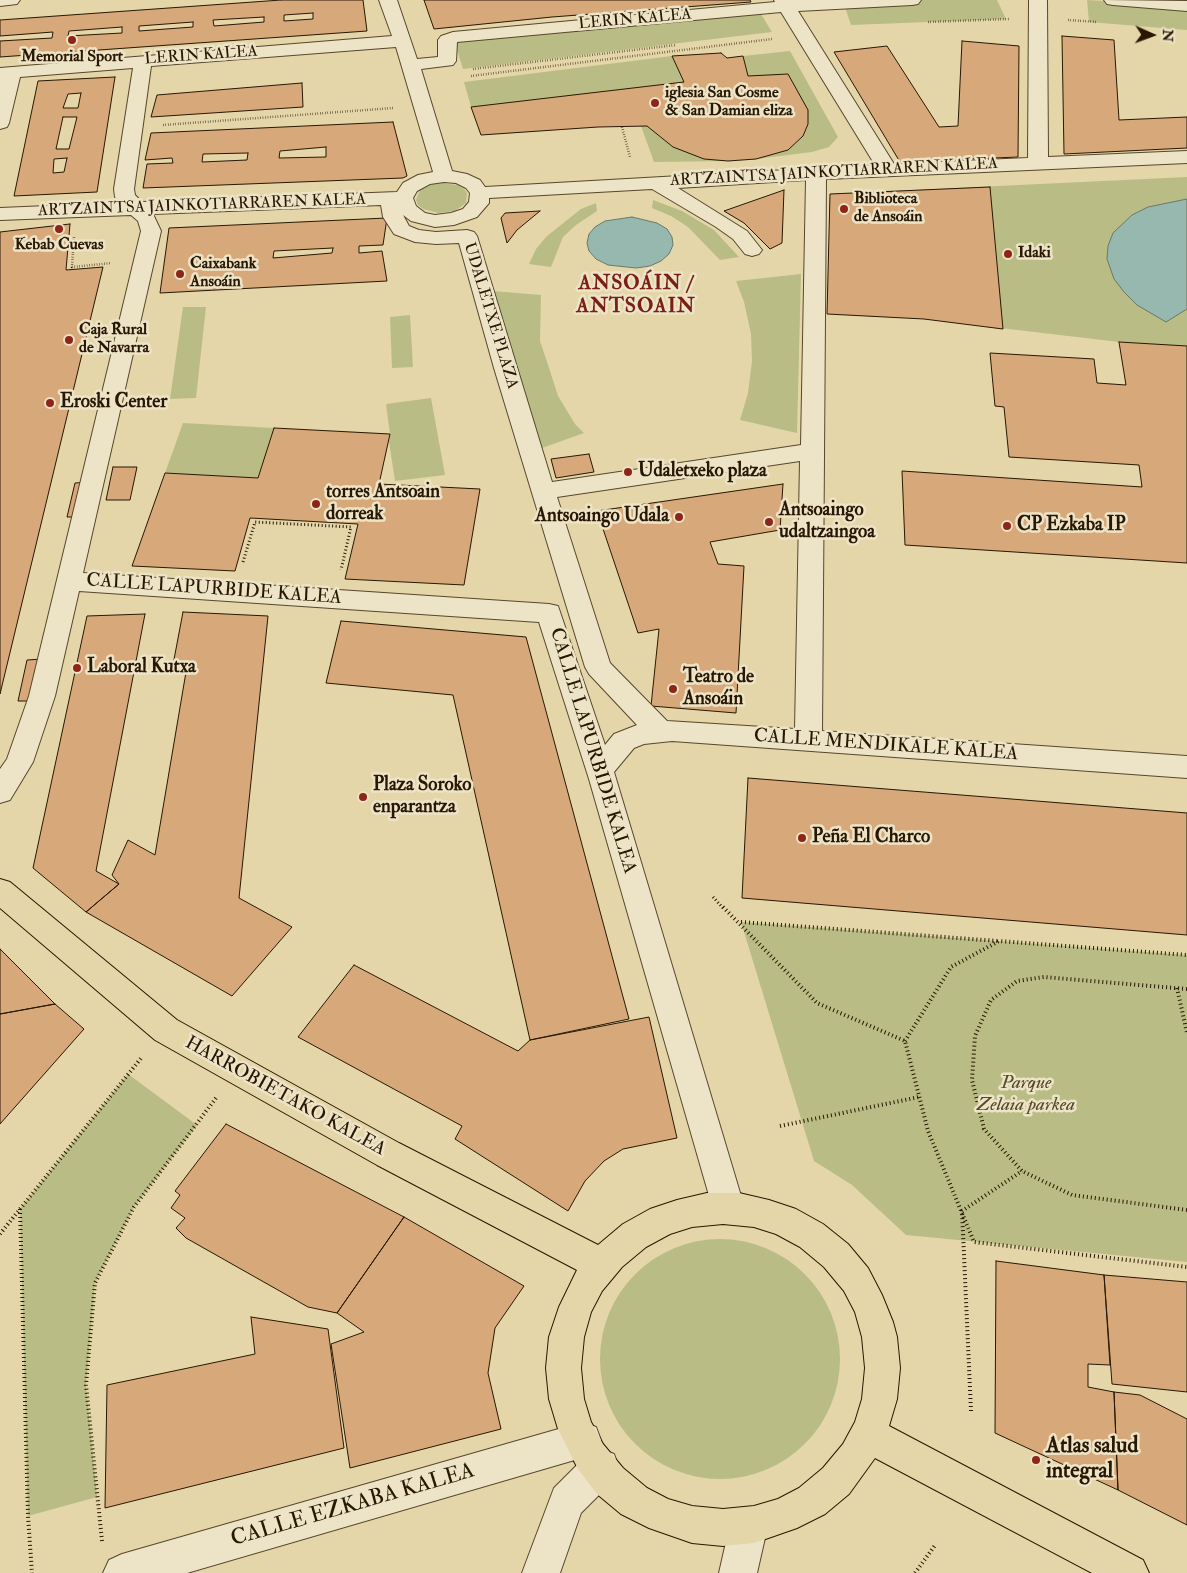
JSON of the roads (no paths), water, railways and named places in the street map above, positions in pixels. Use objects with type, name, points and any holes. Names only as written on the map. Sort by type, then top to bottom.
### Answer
[{"type":"main road","name":"HARROBIETAKO KALEA","points":[[0,892],[166,1030],[388,1154],[597,1262]]},
{"type":"main road","points":[[728,1206],[776,1218],[820,1244],[854,1283],[876,1331],[882,1383],[871,1436],[842,1481],[800,1513],[748,1530],[694,1526],[643,1504],[592,1454],[566,1394],[564,1346],[574,1300],[597,1262],[634,1229],[679,1210],[728,1206]]},
{"type":"main road","points":[[871,1436],[1130,1573]]},
{"type":"street","points":[[0,1],[11,0]]},
{"type":"street","points":[[388,0],[403,41],[444,176]]},
{"type":"street","name":"LERIN KALEA","points":[[410,65],[447,61],[448,40],[453,37],[785,3],[912,0]]},
{"type":"street","points":[[1038,0],[1038,163]]},
{"type":"street","points":[[1113,0],[1187,6]]},
{"type":"street","points":[[785,3],[888,170]]},
{"type":"street","name":"LERIN KALEA","points":[[6,73],[403,41]]},
{"type":"street","name":"CALLE LAPURBIDE KALEA","points":[[0,792],[19,762],[42,696],[151,231],[147,219],[125,197],[124,189],[143,61]]},
{"type":"street","points":[[0,123],[6,73]]},
{"type":"street","name":"ARTZAINTSA JAINKOTIARRAREN KALEA","points":[[480,193],[888,170],[1187,157]]},
{"type":"street","points":[[808,740],[816,174]]},
{"type":"street","points":[[444,176],[460,178],[473,184],[480,193],[479,203],[470,213],[454,219],[435,221],[418,217],[397,198],[410,187],[425,179],[444,176]]},
{"type":"street","points":[[656,183],[723,222],[740,235],[752,250]]},
{"type":"street","name":"ARTZAINTSA JAINKOTIARRAREN KALEA","points":[[0,214],[134,207],[188,207],[397,198]]},
{"type":"street","name":"UDALETXE PLAZA","points":[[397,198],[394,218],[401,230],[415,236],[436,238],[467,236],[598,667],[661,732]]},
{"type":"street","points":[[543,491],[812,451]]},
{"type":"street","name":"CALLE LAPURBIDE KALEA","points":[[69,581],[549,613],[600,770],[728,1206]]},
{"type":"street","name":"CALLE MENDIKALE KALEA","points":[[600,770],[624,741],[641,734],[672,731],[1187,767]]},
{"type":"street","points":[[540,1573],[567,1501],[592,1454]]},
{"type":"street","name":"CALLE EZKABA KALEA","points":[[112,1559],[592,1454]]},
{"type":"street","points":[[738,1573],[748,1530]]},
{"type":"water","points":[[1187,199],[1187,309],[1166,322],[1137,305],[1114,279],[1107,259],[1108,246],[1113,233],[1132,215],[1148,207]]},
{"type":"water","points":[[632,217],[657,223],[667,229],[672,237],[673,245],[669,254],[661,261],[650,266],[636,268],[608,265],[596,259],[589,251],[587,243],[589,234],[595,227],[605,221]]},
{"type":"place","name":"Memorial Sport","points":[[72,40]]},
{"type":"place","name":"iglesia San Cosme & San Damian eliza","points":[[655,103]]},
{"type":"place","name":"Biblioteca de Ansoáin","points":[[844,209]]},
{"type":"place","name":"Kebab Cuevas","points":[[59,229]]},
{"type":"place","name":"Idaki","points":[[1008,254]]},
{"type":"place","name":"Caixabank Ansoáin","points":[[180,274]]},
{"type":"place","name":"Caja Rural de Navarra","points":[[69,340]]},
{"type":"place","name":"Eroski Center","points":[[50,403]]},
{"type":"place","name":"Udaletxeko plaza","points":[[628,472]]},
{"type":"place","name":"torres Antsoain dorreak","points":[[316,504]]},
{"type":"place","name":"Antsoaingo Udala","points":[[679,517]]},
{"type":"place","name":"Antsoaingo udaltzaingoa","points":[[769,522]]},
{"type":"place","name":"CP Ezkaba IP","points":[[1007,526]]},
{"type":"place","name":"Laboral Kutxa","points":[[77,668]]},
{"type":"place","name":"Teatro de Ansoáin","points":[[673,689]]},
{"type":"place","name":"Plaza Soroko enparantza","points":[[363,797]]},
{"type":"place","name":"Peña El Charco","points":[[802,838]]},
{"type":"place","name":"Atlas salud integral","points":[[1036,1460]]},
{"type":"district","name":"ANSOÁIN / ANTSOAIN","points":[[636,296]]},
{"type":"park label","name":"Parque Zelaia parkea","points":[[1026,1095]]}]
